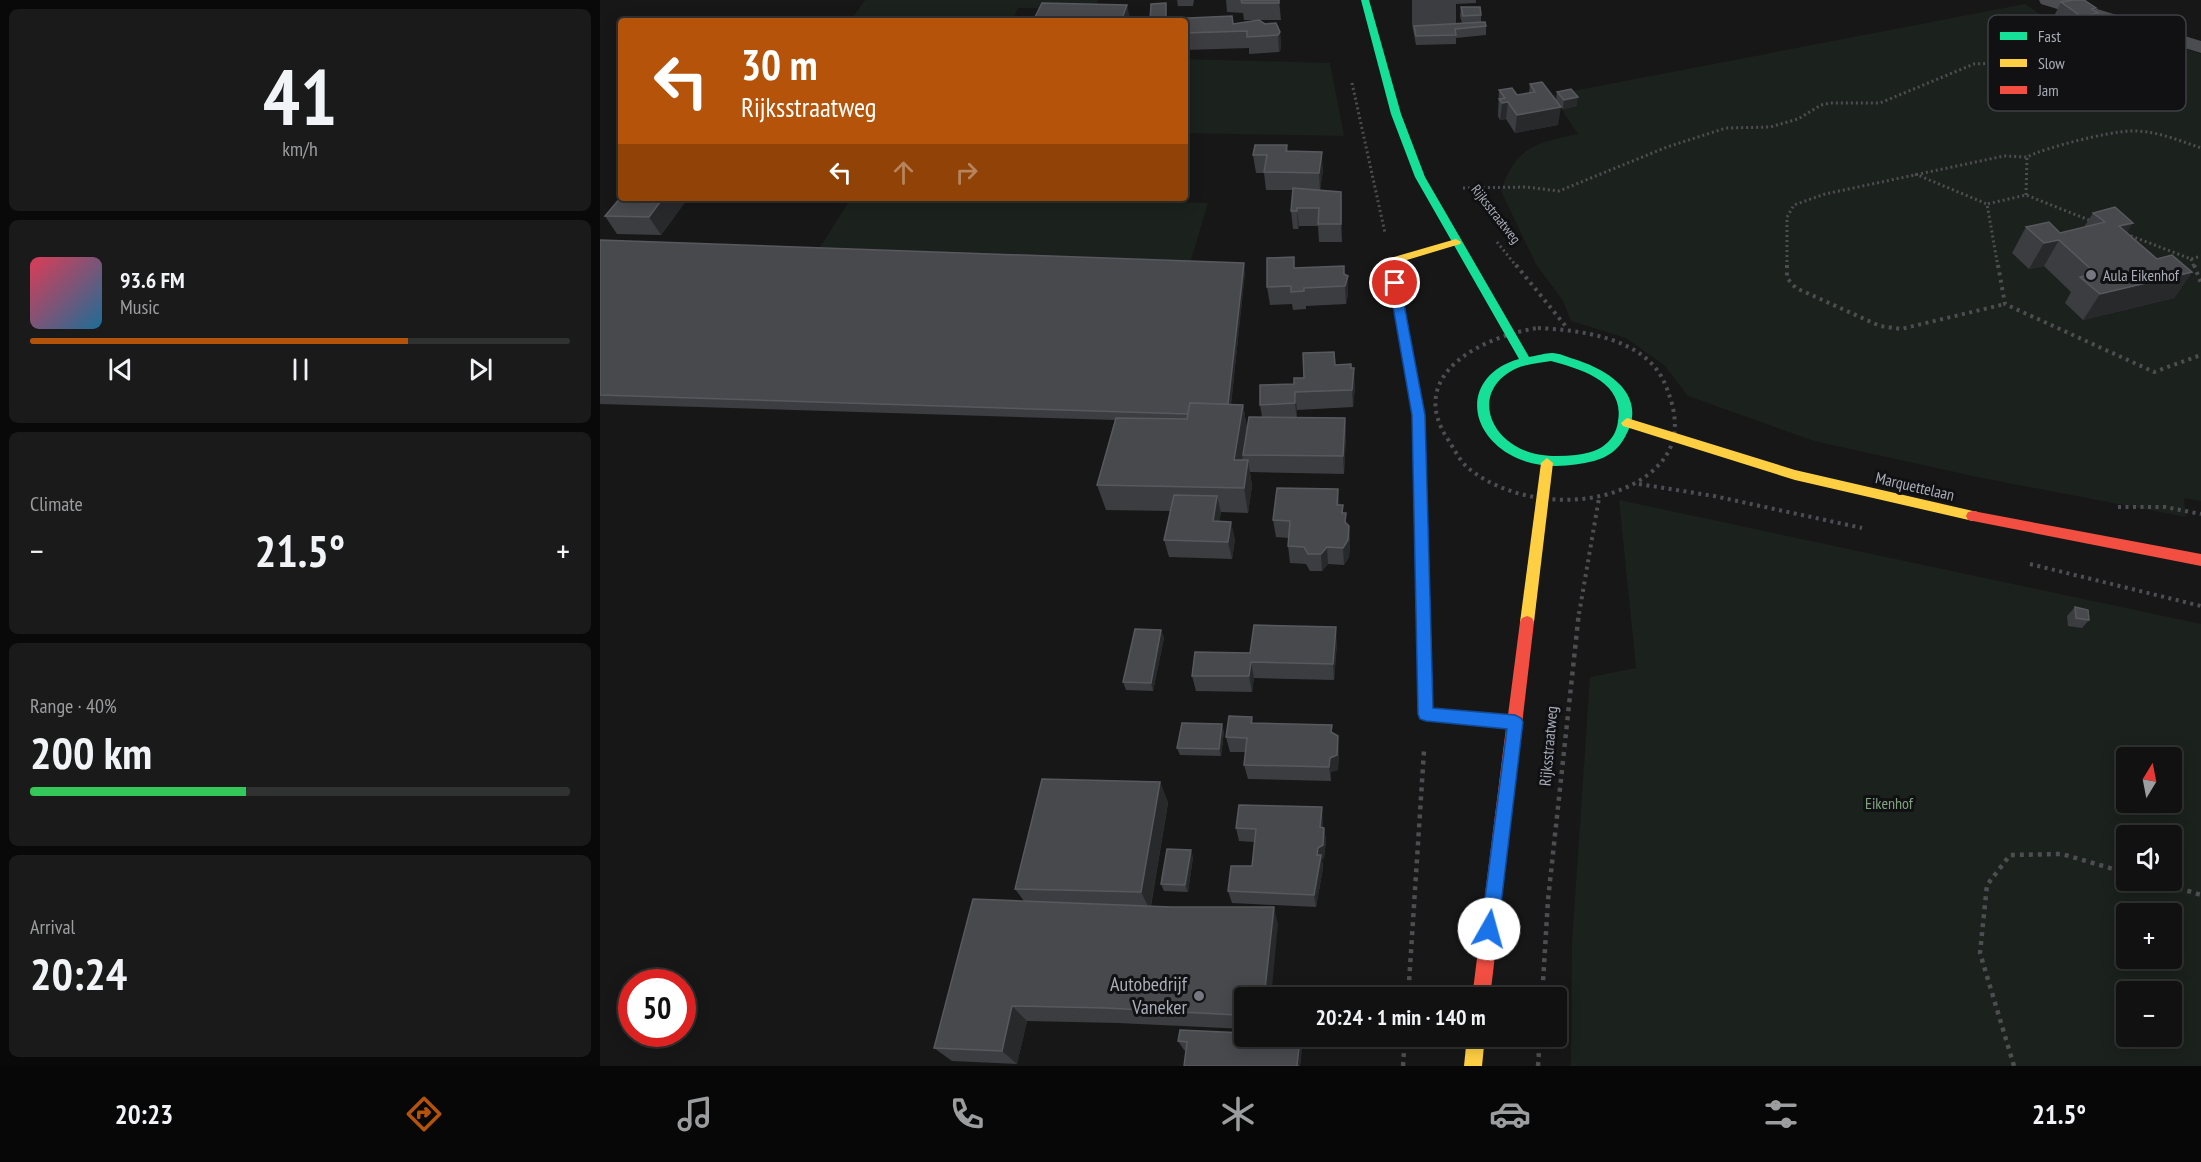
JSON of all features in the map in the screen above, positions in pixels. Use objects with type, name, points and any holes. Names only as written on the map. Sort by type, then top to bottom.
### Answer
[{"type":"main road","points":[[1365,0],[1401,130],[1420,177],[1525,360]]},
{"type":"main road","points":[[1456,242],[1391,261],[1418,415],[1426,714],[1515,722]]},
{"type":"main road","points":[[1551,357],[1576,361],[1599,371],[1617,386],[1626,404],[1627,423],[1617,441],[1599,455],[1575,463],[1547,463],[1515,453],[1490,435],[1479,412],[1483,389],[1499,371],[1525,360],[1551,357]]},
{"type":"main road","name":"Marquettelaan","points":[[1627,423],[1795,475],[1928,507],[2201,560]]},
{"type":"main road","name":"Rijksstraatweg","points":[[1482,987],[1547,463]]},
{"type":"main road","points":[[1473,1066],[1475,1047]]},
{"type":"street","points":[[2048,0],[2097,15]]},
{"type":"street","points":[[2186,42],[2201,47]]},
{"type":"path","points":[[1456,189],[1526,187],[1560,191],[1667,147],[1726,128],[1770,127],[1798,119],[1821,105],[1830,103],[1880,103],[1974,64],[1988,64]]},
{"type":"path","points":[[1352,82],[1391,261]]},
{"type":"path","points":[[2201,148],[2159,134],[2129,131],[2041,150],[2027,156],[2004,156],[1825,194],[1794,204],[1787,217],[1787,278],[1796,288],[1880,326],[1901,329],[2006,304],[2154,372],[2201,355]]},
{"type":"path","points":[[2026,195],[2027,156]]},
{"type":"path","points":[[1915,174],[1987,204],[2026,195],[2103,225]]},
{"type":"path","points":[[1987,204],[2006,304]]},
{"type":"path","points":[[2125,234],[2191,259],[2201,256]]},
{"type":"path","name":"Rijksstraatweg","points":[[1491,235],[1568,329]]},
{"type":"path","points":[[2191,259],[2201,283]]},
{"type":"path","points":[[1538,328],[1568,329],[1604,337],[1626,348],[1661,376],[1676,403],[1679,420],[1677,438],[1664,463],[1639,484],[1599,498],[1571,501],[1543,499],[1503,489],[1469,469],[1446,443],[1436,414],[1439,387],[1454,362],[1478,344],[1509,332],[1538,328]]},
{"type":"path","name":"Rijksstraatweg","points":[[1543,987],[1548,900],[1575,628],[1599,498]]},
{"type":"path","points":[[1409,987],[1426,714]]},
{"type":"path","points":[[2014,1066],[1980,953],[1987,885],[2010,855],[2062,854],[2116,870]]},
{"type":"path","points":[[2182,889],[2201,895]]},
{"type":"path","points":[[1402,1066],[1404,1047]]},
{"type":"path","points":[[1538,1066],[1539,1047]]},
{"type":"green space","points":[[865,0],[1099,0],[1092,9],[1018,8],[1013,18],[852,18]]},
{"type":"green space","points":[[2025,4],[2041,15],[1988,15],[1988,111],[2186,111],[2186,49],[2201,54],[2201,501],[2184,498],[2186,517],[1982,478],[1814,441],[1688,396],[1665,366],[1626,338],[1571,321],[1563,301],[1536,264],[1501,191],[1513,164],[1529,149],[1550,140],[1578,134],[1552,95]]},
{"type":"green space","points":[[1188,59],[1330,63],[1344,136],[1188,133]]},
{"type":"green space","points":[[849,201],[1208,203],[1188,270],[814,257]]},
{"type":"green space","name":"Eikenhof","points":[[1619,500],[2201,624],[2201,1066],[1571,1066],[1572,943],[1590,677],[1636,668]]},
{"type":"building","points":[[1241,0],[1279,0],[1279,3],[1242,3]]},
{"type":"building","points":[[2084,0],[2096,8],[2092,9],[2098,13],[2079,15],[2061,2]]},
{"type":"building","points":[[1042,3],[1127,5],[1122,18],[1034,18]]},
{"type":"building","points":[[1166,3],[1166,18],[1150,18],[1151,4]]},
{"type":"building","points":[[1461,7],[1480,7],[1481,15],[1463,16]]},
{"type":"building","points":[[1232,16],[1233,24],[1259,20],[1265,24],[1276,23],[1280,32],[1278,35],[1247,37],[1247,31],[1188,33],[1188,18]]},
{"type":"building","points":[[1485,22],[1486,26],[1455,29],[1456,35],[1416,36],[1414,26]]},
{"type":"building","points":[[1542,82],[1561,107],[1517,115],[1508,102],[1502,103],[1499,99],[1505,98],[1499,90],[1512,88],[1517,95],[1535,92],[1530,84]]},
{"type":"building","points":[[1571,89],[1578,97],[1564,100],[1557,92]]},
{"type":"building","points":[[1255,145],[1287,145],[1286,151],[1322,152],[1319,173],[1264,172],[1267,155],[1253,155]]},
{"type":"building","points":[[1293,188],[1341,192],[1341,224],[1318,224],[1319,208],[1297,208],[1297,211],[1291,211]]},
{"type":"building","points":[[618,201],[661,201],[649,217],[605,216]]},
{"type":"building","points":[[2115,207],[2133,223],[2119,226],[2157,259],[2172,255],[2192,272],[2100,294],[2080,277],[2095,273],[2059,240],[2044,243],[2026,227],[2049,222],[2060,233],[2105,222],[2093,213]]},
{"type":"building","points":[[600,240],[1244,263],[1228,404],[1190,403],[1188,414],[600,395]]},
{"type":"building","points":[[1294,257],[1294,268],[1344,266],[1344,274],[1348,276],[1345,286],[1304,288],[1304,291],[1291,292],[1291,286],[1267,287],[1267,258]]},
{"type":"building","points":[[1334,352],[1335,365],[1351,364],[1351,368],[1354,368],[1352,390],[1295,392],[1295,403],[1260,405],[1260,385],[1294,384],[1294,378],[1304,378],[1303,353]]},
{"type":"building","points":[[1190,403],[1243,405],[1234,460],[1248,460],[1244,488],[1097,485],[1116,418],[1187,419]]},
{"type":"building","points":[[1249,417],[1345,418],[1343,456],[1243,455]]},
{"type":"building","points":[[1277,488],[1338,489],[1337,505],[1343,505],[1342,513],[1346,513],[1345,522],[1349,526],[1348,540],[1343,548],[1327,547],[1321,554],[1308,554],[1304,547],[1288,546],[1290,521],[1273,520]]},
{"type":"building","points":[[1174,495],[1217,496],[1213,521],[1231,522],[1228,542],[1164,540]]},
{"type":"building","points":[[2075,607],[2088,610],[2089,620],[2076,618]]},
{"type":"building","points":[[1254,625],[1336,627],[1333,664],[1251,662],[1249,676],[1192,676],[1195,652],[1250,653]]},
{"type":"building","points":[[1135,629],[1161,630],[1151,683],[1123,682]]},
{"type":"building","points":[[1229,716],[1252,717],[1251,723],[1332,725],[1331,732],[1338,736],[1337,755],[1330,758],[1329,767],[1244,765],[1247,738],[1226,737]]},
{"type":"building","points":[[1182,723],[1222,724],[1219,749],[1177,748]]},
{"type":"building","points":[[1042,779],[1160,782],[1141,892],[1015,889]]},
{"type":"building","points":[[1239,805],[1322,807],[1320,827],[1324,828],[1323,845],[1318,848],[1317,855],[1321,855],[1314,895],[1228,891],[1231,866],[1252,866],[1256,829],[1236,828]]},
{"type":"building","points":[[1167,849],[1191,850],[1185,885],[1161,884]]},
{"type":"building","points":[[973,899],[1171,907],[1274,907],[1265,987],[1234,987],[1234,1015],[1012,1006],[1002,1051],[934,1048]]},
{"type":"building","points":[[1180,1030],[1234,1032],[1234,1047],[1299,1047],[1298,1066],[1184,1066],[1187,1042],[1178,1041]]},
{"type":"traffic: fast","points":[[1365,0],[1396,114],[1420,177],[1525,360]]},
{"type":"traffic: fast","points":[[1551,357],[1592,370],[1615,386],[1623,397],[1626,410],[1624,425],[1617,440],[1606,451],[1574,460],[1555,461],[1530,458],[1514,452],[1491,430],[1484,416],[1482,402],[1485,388],[1495,376],[1511,366],[1551,357]]},
{"type":"traffic: slow","points":[[1422,557],[1418,415],[1391,261],[1456,242]]},
{"type":"traffic: slow","points":[[1627,423],[1795,475],[1973,516]]},
{"type":"traffic: slow","points":[[1527,622],[1547,463]]},
{"type":"traffic: slow","points":[[1473,1066],[1475,1047]]},
{"type":"traffic: jam","points":[[1973,516],[2201,560]]},
{"type":"traffic: jam","points":[[1422,557],[1426,714],[1515,722]]},
{"type":"traffic: jam","points":[[1482,987],[1527,622]]},
{"type":"place","name":"Aula Eikenhof","points":[[2091,275]]},
{"type":"place","name":"Autobedrijf Vaneker","points":[[1199,996]]},
{"type":"route","points":[[1395,283],[1418,415],[1426,714],[1515,722],[1489,929]]}]
